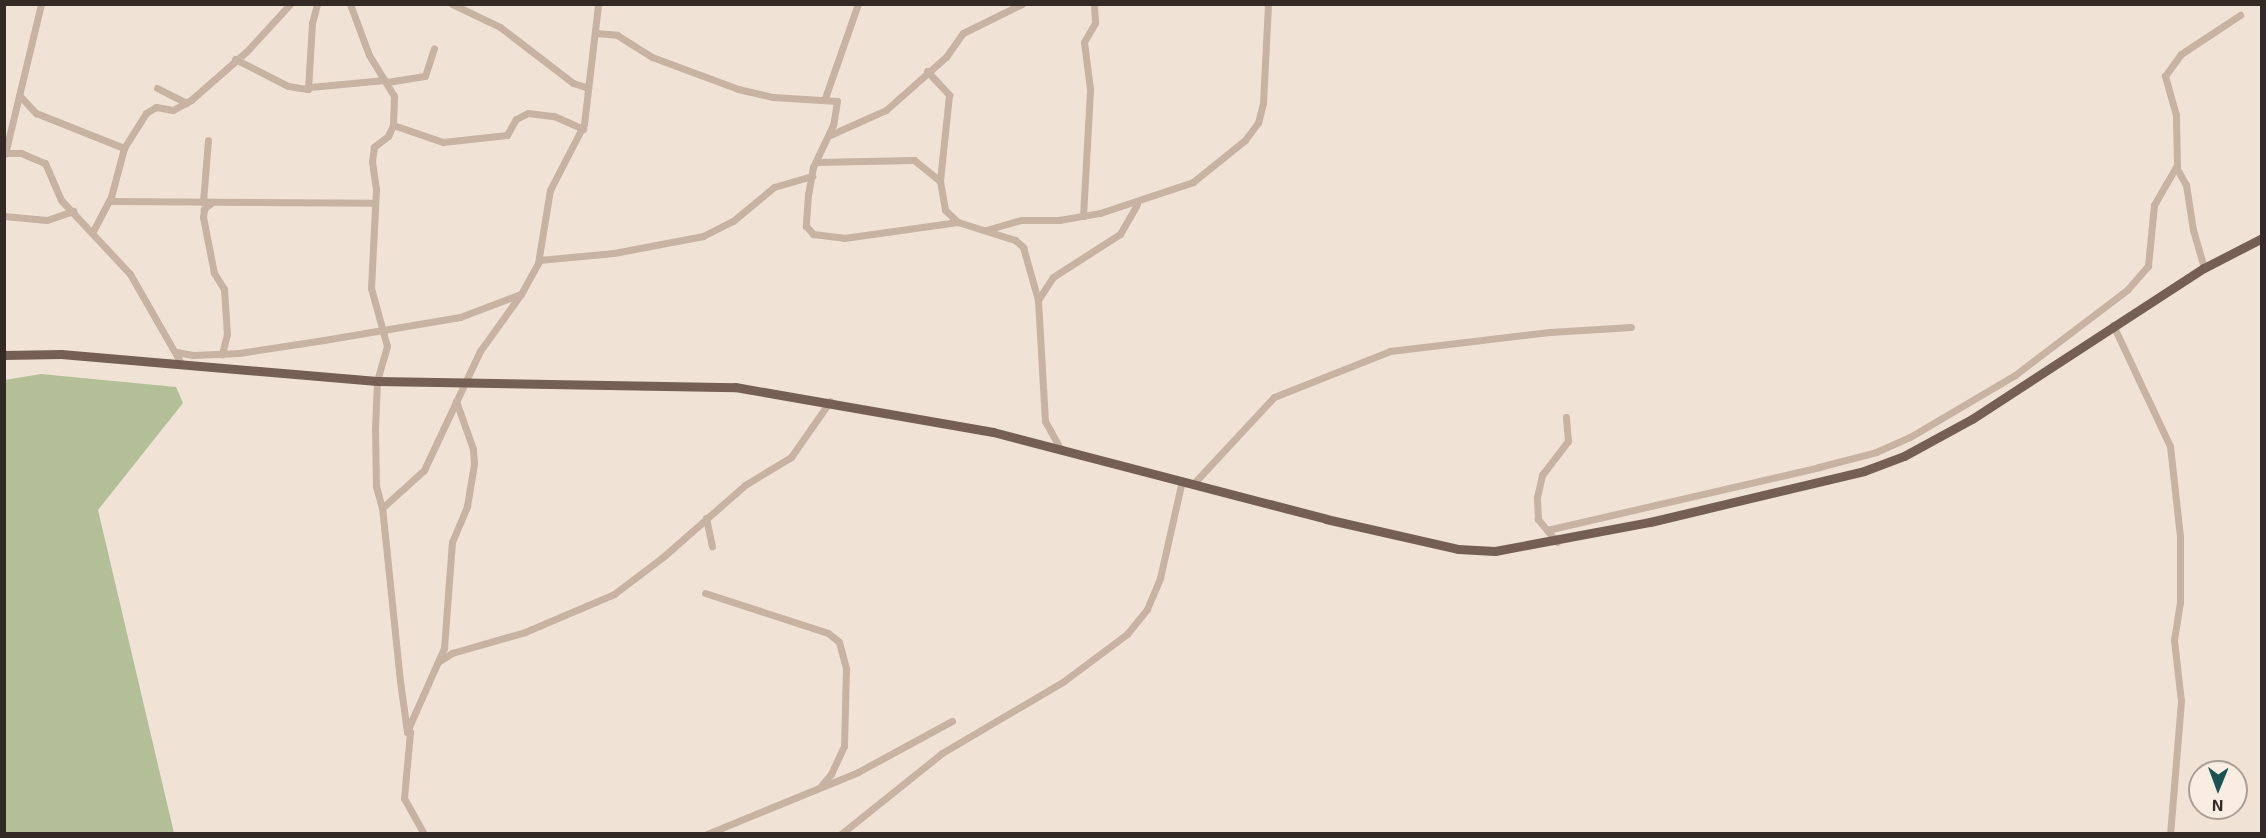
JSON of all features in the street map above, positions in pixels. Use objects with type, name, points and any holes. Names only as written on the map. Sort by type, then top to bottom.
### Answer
[{"type":"main road","points":[[4,354],[61,354],[377,381],[735,387],[830,401],[1061,450],[1458,549],[1495,551],[1557,542],[1888,463],[1972,419],[2113,325],[2204,268],[2262,238]]},
{"type":"street","points":[[41,4],[5,155],[21,153],[45,163],[58,194],[130,274],[181,363]]},
{"type":"street","points":[[92,233],[109,201],[124,148],[151,109],[173,110],[186,103],[235,59],[290,4]]},
{"type":"street","points":[[310,87],[312,22],[317,4]]},
{"type":"street","points":[[350,4],[369,55],[393,91],[393,125],[373,150],[375,203],[371,288],[386,355],[377,381],[376,477],[382,508],[407,732],[410,732],[404,798],[424,834]]},
{"type":"street","points":[[452,4],[500,27],[573,83],[588,88]]},
{"type":"street","points":[[382,508],[424,470],[485,342],[521,294],[539,260],[550,190],[583,129],[598,4]]},
{"type":"street","points":[[825,98],[858,4]]},
{"type":"street","points":[[830,135],[886,110],[927,71],[946,57],[963,33],[1022,4]]},
{"type":"street","points":[[1083,216],[1090,89],[1084,42],[1095,23],[1094,4]]},
{"type":"street","points":[[987,230],[1022,220],[1083,216],[1137,204],[1193,182],[1245,140],[1258,123],[1263,103],[1268,4]]},
{"type":"street","points":[[2204,268],[2193,230],[2186,185],[2177,165],[2176,115],[2166,91],[2166,70],[2181,54],[2240,15]]},
{"type":"street","points":[[596,33],[616,35],[652,57],[738,89],[774,97],[825,98],[838,103],[830,135],[816,162],[812,176],[806,228],[826,238],[958,222],[987,230],[1022,244],[1038,300],[1044,413],[1049,433],[1061,450]]},
{"type":"street","points":[[235,59],[288,86],[304,90],[310,87],[386,81],[426,75],[434,48]]},
{"type":"street","points":[[927,71],[949,95],[940,182],[945,210],[958,222]]},
{"type":"street","points":[[157,88],[186,103]]},
{"type":"street","points":[[19,95],[36,113],[124,148]]},
{"type":"street","points":[[393,125],[440,142],[507,135],[516,119],[528,113],[554,116],[583,129]]},
{"type":"street","points":[[203,202],[208,140]]},
{"type":"street","points":[[816,162],[914,160],[933,172],[940,182]]},
{"type":"street","points":[[1546,530],[1844,461],[1915,434],[2015,375],[2127,290],[2148,266],[2154,205],[2177,165]]},
{"type":"street","points":[[539,260],[614,253],[703,236],[733,221],[777,186],[812,176]]},
{"type":"street","points":[[109,201],[375,203]]},
{"type":"street","points":[[212,202],[204,209],[203,217],[214,273],[224,289],[227,334],[222,354]]},
{"type":"street","points":[[1038,300],[1053,277],[1120,234],[1137,204]]},
{"type":"street","points":[[4,216],[47,220],[73,211]]},
{"type":"street","points":[[176,352],[222,354],[460,317],[521,294]]},
{"type":"street","points":[[2113,325],[2170,446],[2180,537],[2180,602],[2174,640],[2181,700],[2170,834]]},
{"type":"street","points":[[1194,483],[1274,397],[1390,351],[1550,332],[1631,327]]},
{"type":"street","points":[[407,732],[438,662],[447,629],[452,542],[467,506],[474,461],[456,401]]},
{"type":"street","points":[[438,662],[452,653],[522,633],[602,601],[663,557],[745,484],[792,457],[819,412],[830,401]]},
{"type":"street","points":[[1557,542],[1537,517],[1540,483],[1568,441],[1566,417]]},
{"type":"street","points":[[841,834],[942,753],[1064,681],[1127,634],[1146,609],[1160,578],[1182,480]]},
{"type":"street","points":[[706,519],[712,546]]},
{"type":"street","points":[[705,593],[828,633],[839,642],[846,669],[846,730],[839,760],[820,787]]},
{"type":"street","points":[[707,834],[858,772],[952,721]]},
{"type":"green space","points":[[41,374],[176,387],[183,403],[98,510],[174,833],[5,833],[5,380]]}]
